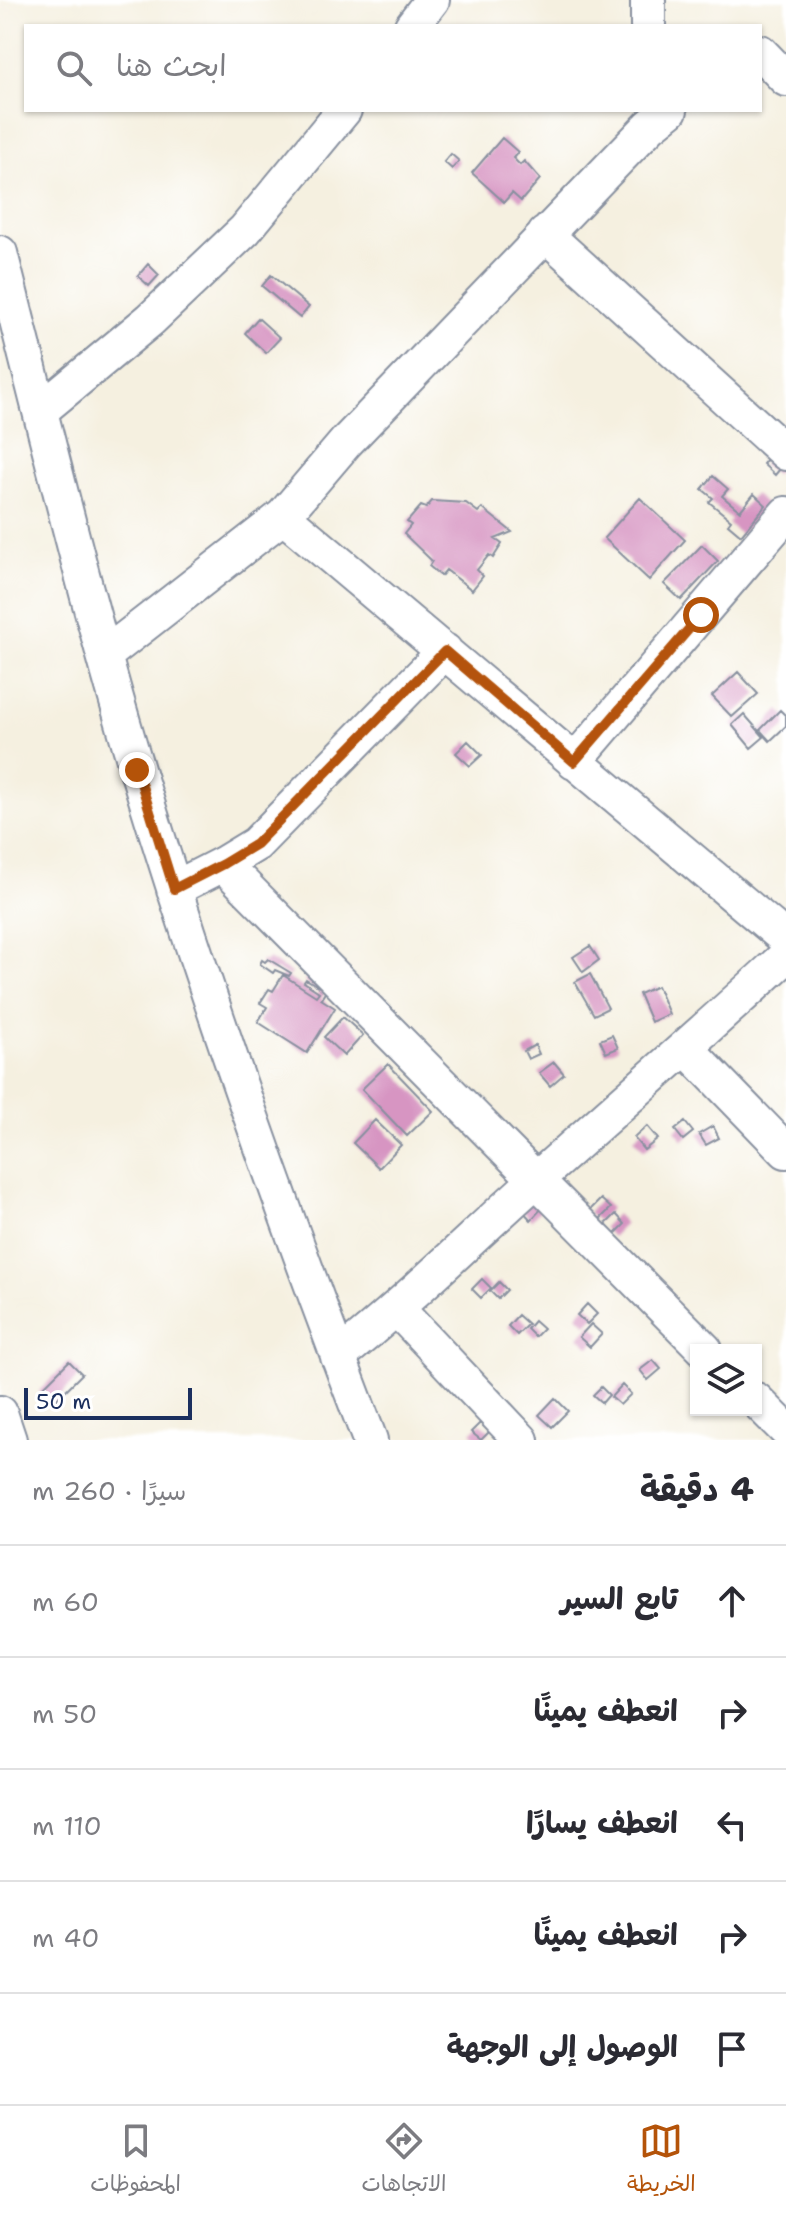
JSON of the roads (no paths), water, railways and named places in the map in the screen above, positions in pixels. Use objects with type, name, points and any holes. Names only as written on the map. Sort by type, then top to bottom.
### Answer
[{"type":"street","points":[[414,24],[432,0]]},
{"type":"street","points":[[648,0],[648,24]]},
{"type":"street","points":[[762,51],[786,46]]},
{"type":"street","points":[[762,53],[786,79]]},
{"type":"street","points":[[40,411],[150,320],[245,230],[342,112]]},
{"type":"street","points":[[105,655],[283,516],[346,442],[657,115]]},
{"type":"street","points":[[545,234],[786,453]]},
{"type":"street","points":[[0,253],[105,655],[174,889],[370,1440]]},
{"type":"street","points":[[574,762],[786,514]]},
{"type":"street","points":[[283,516],[786,939]]},
{"type":"street","points":[[174,889],[256,844],[445,651]]},
{"type":"street","points":[[223,864],[699,1344]]},
{"type":"street","points":[[338,1357],[397,1309],[535,1180],[786,956]]},
{"type":"street","points":[[686,1048],[786,1151]]},
{"type":"street","points":[[397,1309],[521,1440]]},
{"type":"street","points":[[762,1406],[786,1430]]},
{"type":"street","points":[[0,1413],[9,1440]]}]
